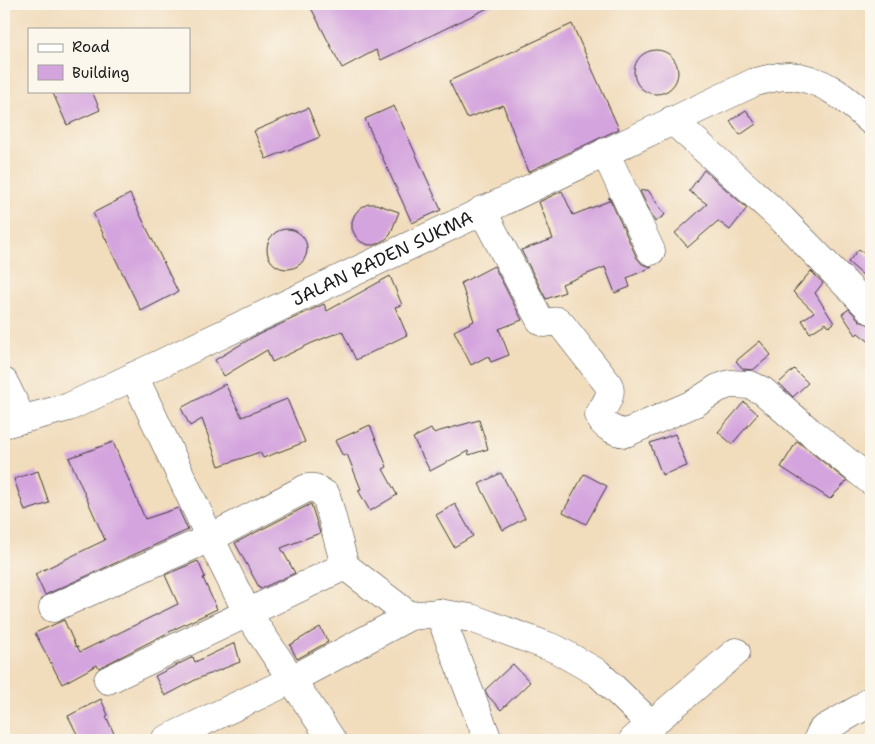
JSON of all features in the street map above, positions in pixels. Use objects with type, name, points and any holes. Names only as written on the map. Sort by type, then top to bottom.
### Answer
[{"type":"street","name":"JALAN RADEN SUKMA","points":[[13,421],[69,407],[755,82],[789,76],[814,81],[837,91],[871,121]]},
{"type":"street","points":[[672,120],[782,218],[871,310]]},
{"type":"street","points":[[605,152],[651,251]]},
{"type":"street","points":[[482,210],[540,320],[545,323],[554,321],[561,324],[611,389],[610,395],[599,415],[600,420],[614,430],[626,433],[695,403],[718,388],[730,384],[750,385],[764,391],[775,399],[809,431],[871,481]]},
{"type":"street","points":[[134,376],[248,614],[332,740]]},
{"type":"street","points":[[4,382],[13,421]]},
{"type":"street","points":[[53,608],[210,538],[307,488],[315,488],[326,495],[345,566],[410,616]]},
{"type":"street","points":[[108,680],[345,566]]},
{"type":"street","points":[[439,613],[488,740]]},
{"type":"street","points":[[165,740],[291,680],[410,616],[439,613],[471,618],[556,649],[598,673],[643,733],[736,652]]},
{"type":"street","points":[[822,740],[819,736],[822,730],[861,708],[871,700]]},
{"type":"building","points":[[309,4],[496,4],[381,60],[376,50],[342,68]]},
{"type":"building","points":[[572,24],[619,129],[528,172],[503,105],[467,118],[449,81]]},
{"type":"building","points":[[660,50],[672,56],[677,63],[677,81],[672,88],[665,93],[652,94],[644,91],[637,84],[634,68],[637,60],[644,53]]},
{"type":"building","points":[[52,92],[92,92],[100,110],[67,125]]},
{"type":"building","points":[[394,106],[441,210],[412,223],[365,119]]},
{"type":"building","points":[[308,108],[320,137],[266,159],[254,131]]},
{"type":"building","points":[[746,110],[756,124],[740,135],[730,121]]},
{"type":"building","points":[[704,170],[747,208],[730,230],[718,221],[688,247],[675,233],[707,204],[689,191]]},
{"type":"building","points":[[648,190],[665,215],[655,222],[640,191]]},
{"type":"building","points":[[562,191],[573,215],[609,201],[609,197],[637,258],[642,264],[652,267],[627,278],[630,287],[615,293],[605,267],[562,284],[565,292],[546,299],[521,250],[553,239],[539,202]]},
{"type":"building","points":[[130,194],[178,292],[141,311],[93,213]]},
{"type":"building","points":[[368,204],[376,204],[399,212],[390,235],[375,245],[361,242],[352,229],[352,221],[355,214],[360,208]]},
{"type":"building","points":[[287,229],[301,235],[307,249],[301,263],[287,269],[273,263],[267,249],[273,235]]},
{"type":"building","points":[[859,249],[871,259],[871,282],[848,262]]},
{"type":"building","points":[[494,266],[522,320],[499,329],[509,355],[491,362],[488,356],[471,365],[454,331],[474,321],[461,283]]},
{"type":"building","points":[[811,271],[823,283],[815,293],[834,323],[829,327],[826,323],[810,333],[802,320],[814,312],[793,292]]},
{"type":"building","points":[[390,276],[402,305],[395,307],[407,335],[356,360],[342,331],[272,362],[267,350],[224,376],[215,360],[253,337],[324,304],[327,311]]},
{"type":"building","points":[[849,309],[860,321],[870,325],[871,343],[858,333],[856,335],[842,314]]},
{"type":"building","points":[[760,341],[771,355],[753,370],[743,369],[736,361]]},
{"type":"building","points":[[794,369],[808,383],[793,397],[779,383]]},
{"type":"building","points":[[225,384],[242,417],[287,399],[305,442],[263,458],[260,452],[219,466],[202,419],[190,426],[181,408]]},
{"type":"building","points":[[744,402],[758,414],[732,444],[718,432]]},
{"type":"building","points":[[479,420],[488,449],[469,455],[468,451],[430,471],[413,438],[431,429],[433,433]]},
{"type":"building","points":[[370,425],[387,467],[383,469],[397,495],[370,511],[358,490],[361,489],[347,454],[343,456],[335,441]]},
{"type":"building","points":[[675,434],[687,466],[662,475],[650,443]]},
{"type":"building","points":[[797,441],[847,481],[830,499],[781,467]]},
{"type":"building","points":[[113,442],[145,519],[178,508],[188,530],[45,595],[35,574],[105,540],[69,458]]},
{"type":"building","points":[[38,471],[49,503],[25,511],[14,479]]},
{"type":"building","points":[[501,473],[525,518],[503,530],[479,484]]},
{"type":"building","points":[[584,474],[607,486],[586,524],[563,512]]},
{"type":"building","points":[[311,504],[320,533],[281,548],[295,573],[260,589],[235,543]]},
{"type":"building","points":[[455,504],[473,536],[454,547],[436,515]]},
{"type":"building","points":[[198,561],[205,577],[203,578],[217,609],[99,668],[97,665],[62,684],[35,633],[64,620],[80,652],[178,604],[165,575]]},
{"type":"building","points":[[320,627],[328,642],[297,659],[290,645]]},
{"type":"building","points":[[235,643],[240,662],[197,679],[165,696],[155,676],[193,657],[195,662]]},
{"type":"building","points":[[513,664],[530,682],[501,710],[485,690]]},
{"type":"building","points":[[101,699],[108,715],[106,716],[117,740],[80,740],[68,716]]}]
